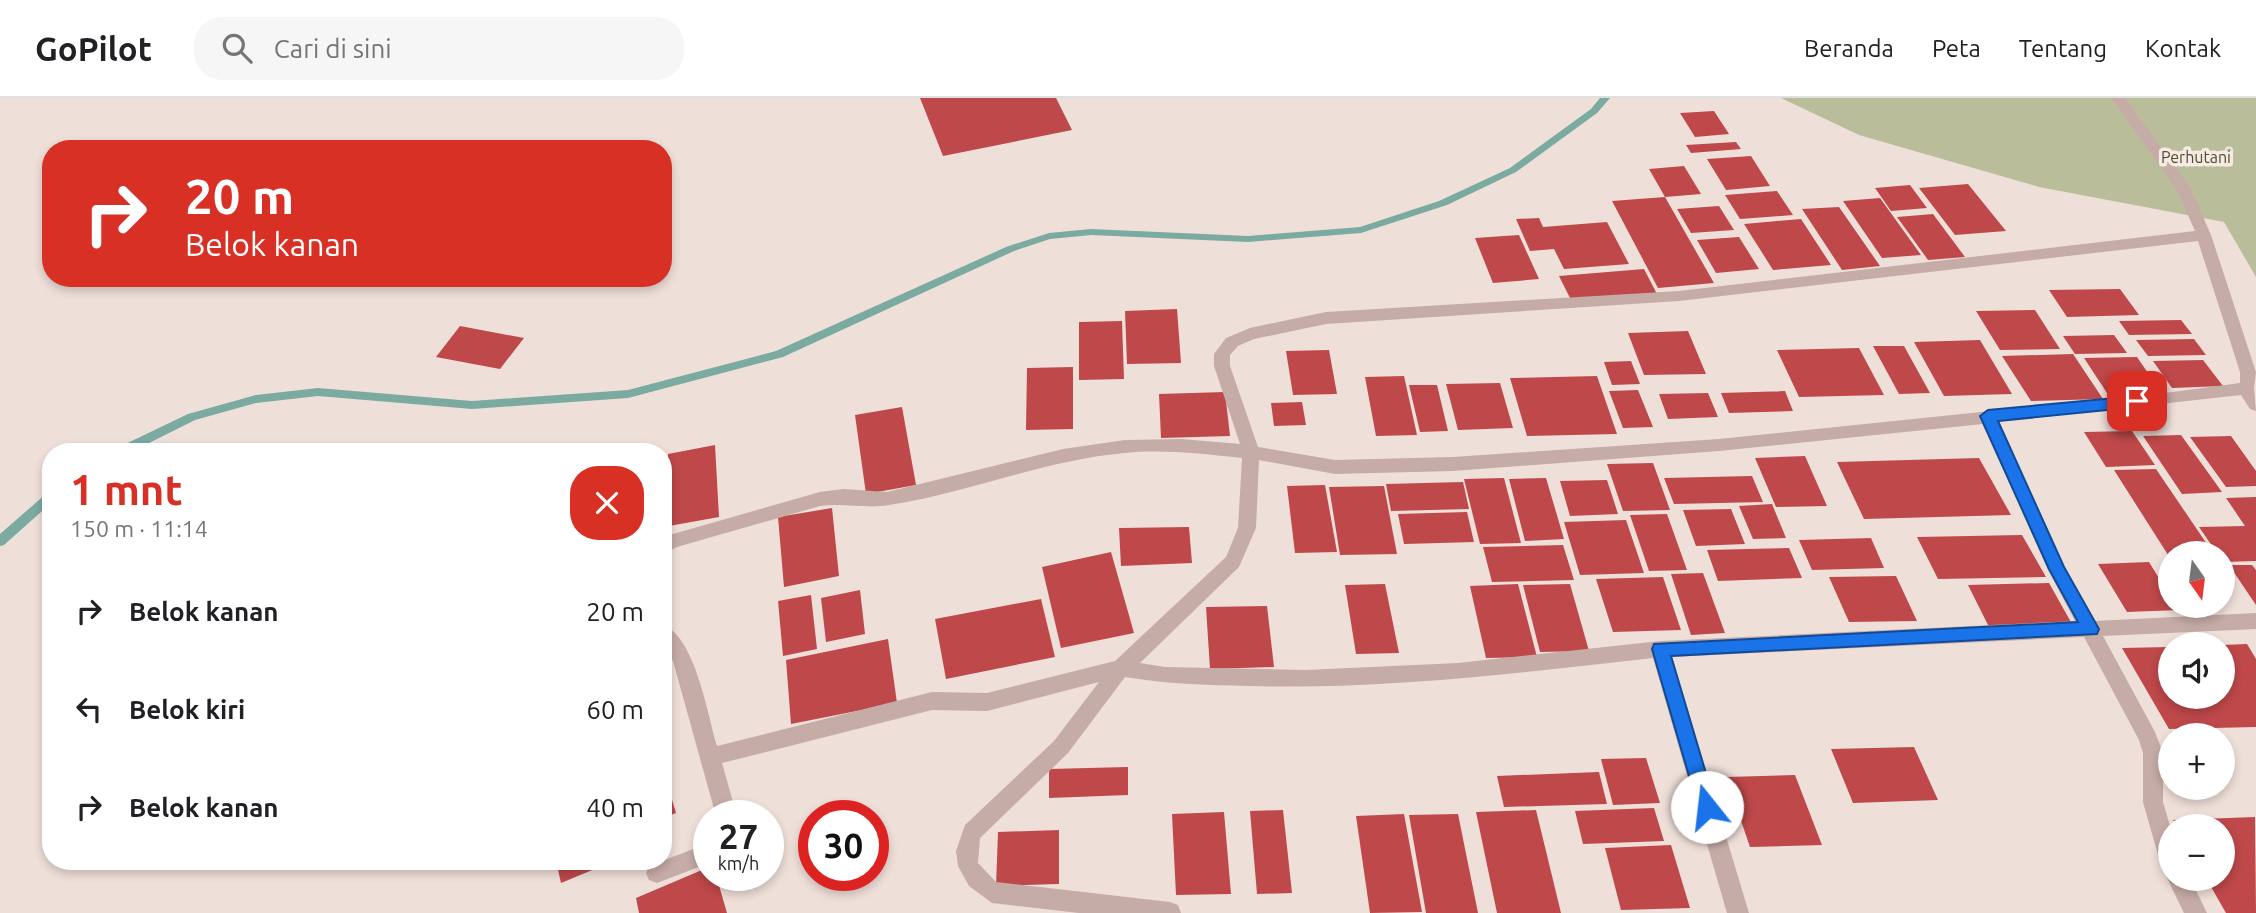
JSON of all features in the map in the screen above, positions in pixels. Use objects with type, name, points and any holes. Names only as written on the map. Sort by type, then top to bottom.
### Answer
[{"type":"street","points":[[672,541],[820,499],[843,496],[887,499],[1063,456],[1125,446],[1181,445],[1251,452],[1335,467],[1453,464],[1719,445],[2165,399],[2245,388],[2250,381],[2248,372],[2204,235],[2183,187],[2118,98]]},
{"type":"street","points":[[1170,913],[992,891],[976,880],[968,866],[965,850],[972,832],[1061,747],[1121,668],[1233,562],[1247,528],[1251,452],[1222,366],[1222,354],[1232,342],[1262,331],[1326,318],[1679,296],[2204,235]]},
{"type":"street","points":[[2245,388],[2256,405]]},
{"type":"street","points":[[1988,416],[2057,569],[2148,738],[2153,753],[2153,802],[2158,820]]},
{"type":"street","points":[[711,757],[933,701],[987,702],[1121,668],[1165,675],[1306,679],[1458,671],[1660,649],[2256,621]]},
{"type":"street","points":[[672,645],[682,658],[723,800]]},
{"type":"street","points":[[1660,649],[1738,913]]},
{"type":"street","points":[[672,867],[693,859]]},
{"type":"street","points":[[657,873],[665,870]]},
{"type":"street","points":[[2185,891],[2196,913]]},
{"type":"green space","name":"Perhutani","points":[[1781,98],[2256,98],[2256,277],[2224,222],[2039,187],[1859,135]]},
{"type":"building","points":[[920,98],[1056,98],[1072,130],[943,156]]},
{"type":"building","points":[[1714,111],[1729,134],[1695,137],[1680,113]]},
{"type":"building","points":[[1736,142],[1741,149],[1691,153],[1686,145]]},
{"type":"building","points":[[1751,156],[1770,186],[1726,190],[1707,159]]},
{"type":"building","points":[[1684,166],[1701,194],[1665,197],[1649,169]]},
{"type":"building","points":[[1968,184],[2006,231],[1955,235],[1919,188]]},
{"type":"building","points":[[1910,185],[1927,208],[1891,211],[1875,188]]},
{"type":"building","points":[[1777,191],[1793,215],[1740,219],[1725,195]]},
{"type":"building","points":[[1665,197],[1714,283],[1658,288],[1612,201]]},
{"type":"building","points":[[1880,198],[1921,255],[1882,258],[1843,201]]},
{"type":"building","points":[[1719,206],[1734,230],[1691,233],[1677,209]]},
{"type":"building","points":[[1839,207],[1880,266],[1842,270],[1802,209]]},
{"type":"building","points":[[1933,214],[1965,257],[1928,260],[1897,217]]},
{"type":"building","points":[[1539,218],[1543,227],[1607,222],[1629,264],[1564,269],[1554,249],[1530,251],[1516,219]]},
{"type":"building","points":[[1801,219],[1831,265],[1773,270],[1744,224]]},
{"type":"building","points":[[1519,235],[1539,279],[1493,283],[1475,238]]},
{"type":"building","points":[[1739,237],[1759,269],[1716,273],[1697,240]]},
{"type":"building","points":[[1644,269],[1657,294],[1572,302],[1559,276]]},
{"type":"building","points":[[2120,289],[2139,315],[2067,317],[2049,290]]},
{"type":"building","points":[[1177,309],[1181,363],[1127,364],[1125,311]]},
{"type":"building","points":[[2035,310],[2060,349],[2000,350],[1976,311]]},
{"type":"building","points":[[2181,320],[2192,334],[2129,335],[2119,321]]},
{"type":"building","points":[[1122,321],[1124,379],[1079,380],[1079,322]]},
{"type":"building","points":[[460,326],[524,338],[500,369],[436,357]]},
{"type":"building","points":[[1688,331],[1706,374],[1644,375],[1628,333]]},
{"type":"building","points":[[2114,335],[2127,353],[2075,354],[2063,336]]},
{"type":"building","points":[[2194,339],[2206,355],[2148,356],[2136,340]]},
{"type":"building","points":[[1980,340],[2012,394],[1944,396],[1914,342]]},
{"type":"building","points":[[1873,346],[1904,346],[1930,393],[1899,394]]},
{"type":"building","points":[[1859,348],[1884,395],[1799,397],[1777,350]]},
{"type":"building","points":[[1329,350],[1337,394],[1293,395],[1286,351]]},
{"type":"building","points":[[2073,354],[2103,399],[2031,401],[2002,356]]},
{"type":"building","points":[[2137,357],[2161,392],[2107,393],[2084,358]]},
{"type":"building","points":[[2203,360],[2223,386],[2172,388],[2153,361]]},
{"type":"building","points":[[1631,361],[1640,384],[1612,385],[1604,362]]},
{"type":"building","points":[[1073,367],[1073,429],[1026,430],[1027,368]]},
{"type":"building","points":[[1404,376],[1417,435],[1376,436],[1365,377]]},
{"type":"building","points":[[1597,376],[1617,434],[1527,436],[1510,378]]},
{"type":"building","points":[[1500,383],[1513,428],[1458,430],[1446,384]]},
{"type":"building","points":[[1409,385],[1437,385],[1448,431],[1420,432]]},
{"type":"building","points":[[1638,390],[1653,427],[1623,428],[1609,391]]},
{"type":"building","points":[[1785,391],[1793,411],[1729,413],[1721,393]]},
{"type":"building","points":[[1225,392],[1230,436],[1161,438],[1159,394]]},
{"type":"building","points":[[1708,393],[1718,417],[1668,419],[1659,394]]},
{"type":"building","points":[[1302,402],[1306,425],[1274,426],[1271,403]]},
{"type":"building","points":[[902,407],[916,485],[866,494],[855,415]]},
{"type":"building","points":[[2132,431],[2155,465],[2106,467],[2084,432]]},
{"type":"building","points":[[2181,435],[2222,492],[2182,494],[2143,436]]},
{"type":"building","points":[[2231,436],[2256,471],[2256,486],[2226,487],[2190,437]]},
{"type":"building","points":[[715,445],[719,517],[672,525],[672,453]]},
{"type":"building","points":[[1805,456],[1827,506],[1776,507],[1755,458]]},
{"type":"building","points":[[1979,458],[2011,515],[1864,519],[1837,462]]},
{"type":"building","points":[[1653,463],[1670,510],[1623,511],[1607,464]]},
{"type":"building","points":[[2156,469],[2205,541],[2159,541],[2114,470]]},
{"type":"building","points":[[1752,476],[1763,502],[1674,504],[1664,478]]},
{"type":"building","points":[[1504,478],[1521,543],[1480,544],[1464,479]]},
{"type":"building","points":[[1546,478],[1564,539],[1525,541],[1509,479]]},
{"type":"building","points":[[1607,480],[1618,514],[1570,516],[1560,481]]},
{"type":"building","points":[[1463,482],[1469,509],[1391,511],[1386,484]]},
{"type":"building","points":[[1325,485],[1337,552],[1295,553],[1287,486]]},
{"type":"building","points":[[1384,486],[1397,554],[1340,555],[1329,487]]},
{"type":"building","points":[[2256,497],[2256,561],[2235,562],[2235,541],[2209,541],[2199,527],[2245,526],[2226,498]]},
{"type":"building","points":[[1772,504],[1786,538],[1753,539],[1739,506]]},
{"type":"building","points":[[832,508],[839,576],[784,587],[778,517]]},
{"type":"building","points":[[1731,509],[1745,544],[1696,546],[1683,510]]},
{"type":"building","points":[[1467,512],[1474,542],[1404,544],[1398,514]]},
{"type":"building","points":[[1667,514],[1687,570],[1649,571],[1630,515]]},
{"type":"building","points":[[1626,520],[1644,573],[1580,575],[1564,522]]},
{"type":"building","points":[[1189,527],[1192,563],[1121,566],[1119,528]]},
{"type":"building","points":[[2022,535],[2046,577],[1938,579],[1917,537]]},
{"type":"building","points":[[1871,538],[1884,568],[1812,570],[1799,540]]},
{"type":"building","points":[[1563,545],[1574,580],[1492,582],[1483,547]]},
{"type":"building","points":[[1789,548],[1802,578],[1718,581],[1707,550]]},
{"type":"building","points":[[1111,552],[1134,633],[1061,648],[1042,567]]},
{"type":"building","points":[[2149,562],[2158,577],[2158,611],[2127,612],[2098,564]]},
{"type":"building","points":[[2235,565],[2252,565],[2256,570],[2256,605],[2235,574]]},
{"type":"building","points":[[1703,573],[1725,633],[1691,635],[1671,574]]},
{"type":"building","points":[[1896,576],[1917,621],[1849,622],[1829,577]]},
{"type":"building","points":[[1663,577],[1681,630],[1613,632],[1596,579]]},
{"type":"building","points":[[2049,583],[2072,624],[1989,627],[1968,585]]},
{"type":"building","points":[[1385,584],[1399,653],[1356,654],[1345,585]]},
{"type":"building","points":[[1518,584],[1537,657],[1486,658],[1470,586]]},
{"type":"building","points":[[1570,584],[1589,651],[1540,652],[1523,585]]},
{"type":"building","points":[[860,590],[865,634],[826,642],[821,598]]},
{"type":"building","points":[[811,595],[817,649],[783,656],[778,601]]},
{"type":"building","points":[[1041,599],[1055,657],[946,679],[935,619]]},
{"type":"building","points":[[1267,606],[1274,667],[1210,669],[1206,607]]},
{"type":"building","points":[[888,639],[897,703],[791,724],[786,660]]},
{"type":"building","points":[[2235,644],[2247,644],[2256,659],[2256,727],[2235,727],[2235,723],[2166,723],[2122,648],[2158,647],[2158,709],[2235,709]]},
{"type":"building","points":[[1914,747],[1938,800],[1853,803],[1831,749]]},
{"type":"building","points":[[1646,758],[1660,803],[1613,805],[1601,759]]},
{"type":"building","points":[[1128,767],[1128,795],[1049,798],[1049,769]]},
{"type":"building","points":[[1599,772],[1607,804],[1504,807],[1497,776]]},
{"type":"building","points":[[1795,775],[1822,845],[1750,847],[1726,777]]},
{"type":"building","points":[[1654,808],[1664,841],[1583,844],[1575,811]]},
{"type":"building","points":[[1283,810],[1292,893],[1257,894],[1250,811]]},
{"type":"building","points":[[1536,810],[1561,913],[1497,913],[1476,812]]},
{"type":"building","points":[[1224,812],[1231,894],[1176,895],[1172,814]]},
{"type":"building","points":[[1404,814],[1422,912],[1370,913],[1356,816]]},
{"type":"building","points":[[1458,814],[1478,913],[1426,913],[1409,815]]},
{"type":"building","points":[[2255,817],[2256,913],[2226,913],[2213,891],[2235,891],[2235,818]]},
{"type":"building","points":[[1059,830],[1059,884],[996,886],[998,832]]},
{"type":"building","points":[[1671,845],[1690,908],[1621,910],[1605,848]]},
{"type":"building","points":[[558,870],[592,870],[561,883]]},
{"type":"building","points":[[693,874],[693,891],[721,891],[727,913],[639,913],[636,898]]},
{"type":"waterway","points":[[138,443],[192,417],[256,399],[318,392],[472,405],[628,394],[779,354],[1010,249],[1049,236],[1091,232],[1248,239],[1361,230],[1443,203],[1513,170],[1594,111],[1605,98]]},
{"type":"waterway","points":[[0,541],[42,504]]},
{"type":"route","points":[[1707,807],[1660,649],[2091,629],[2057,569],[1988,416],[2137,401]]}]
